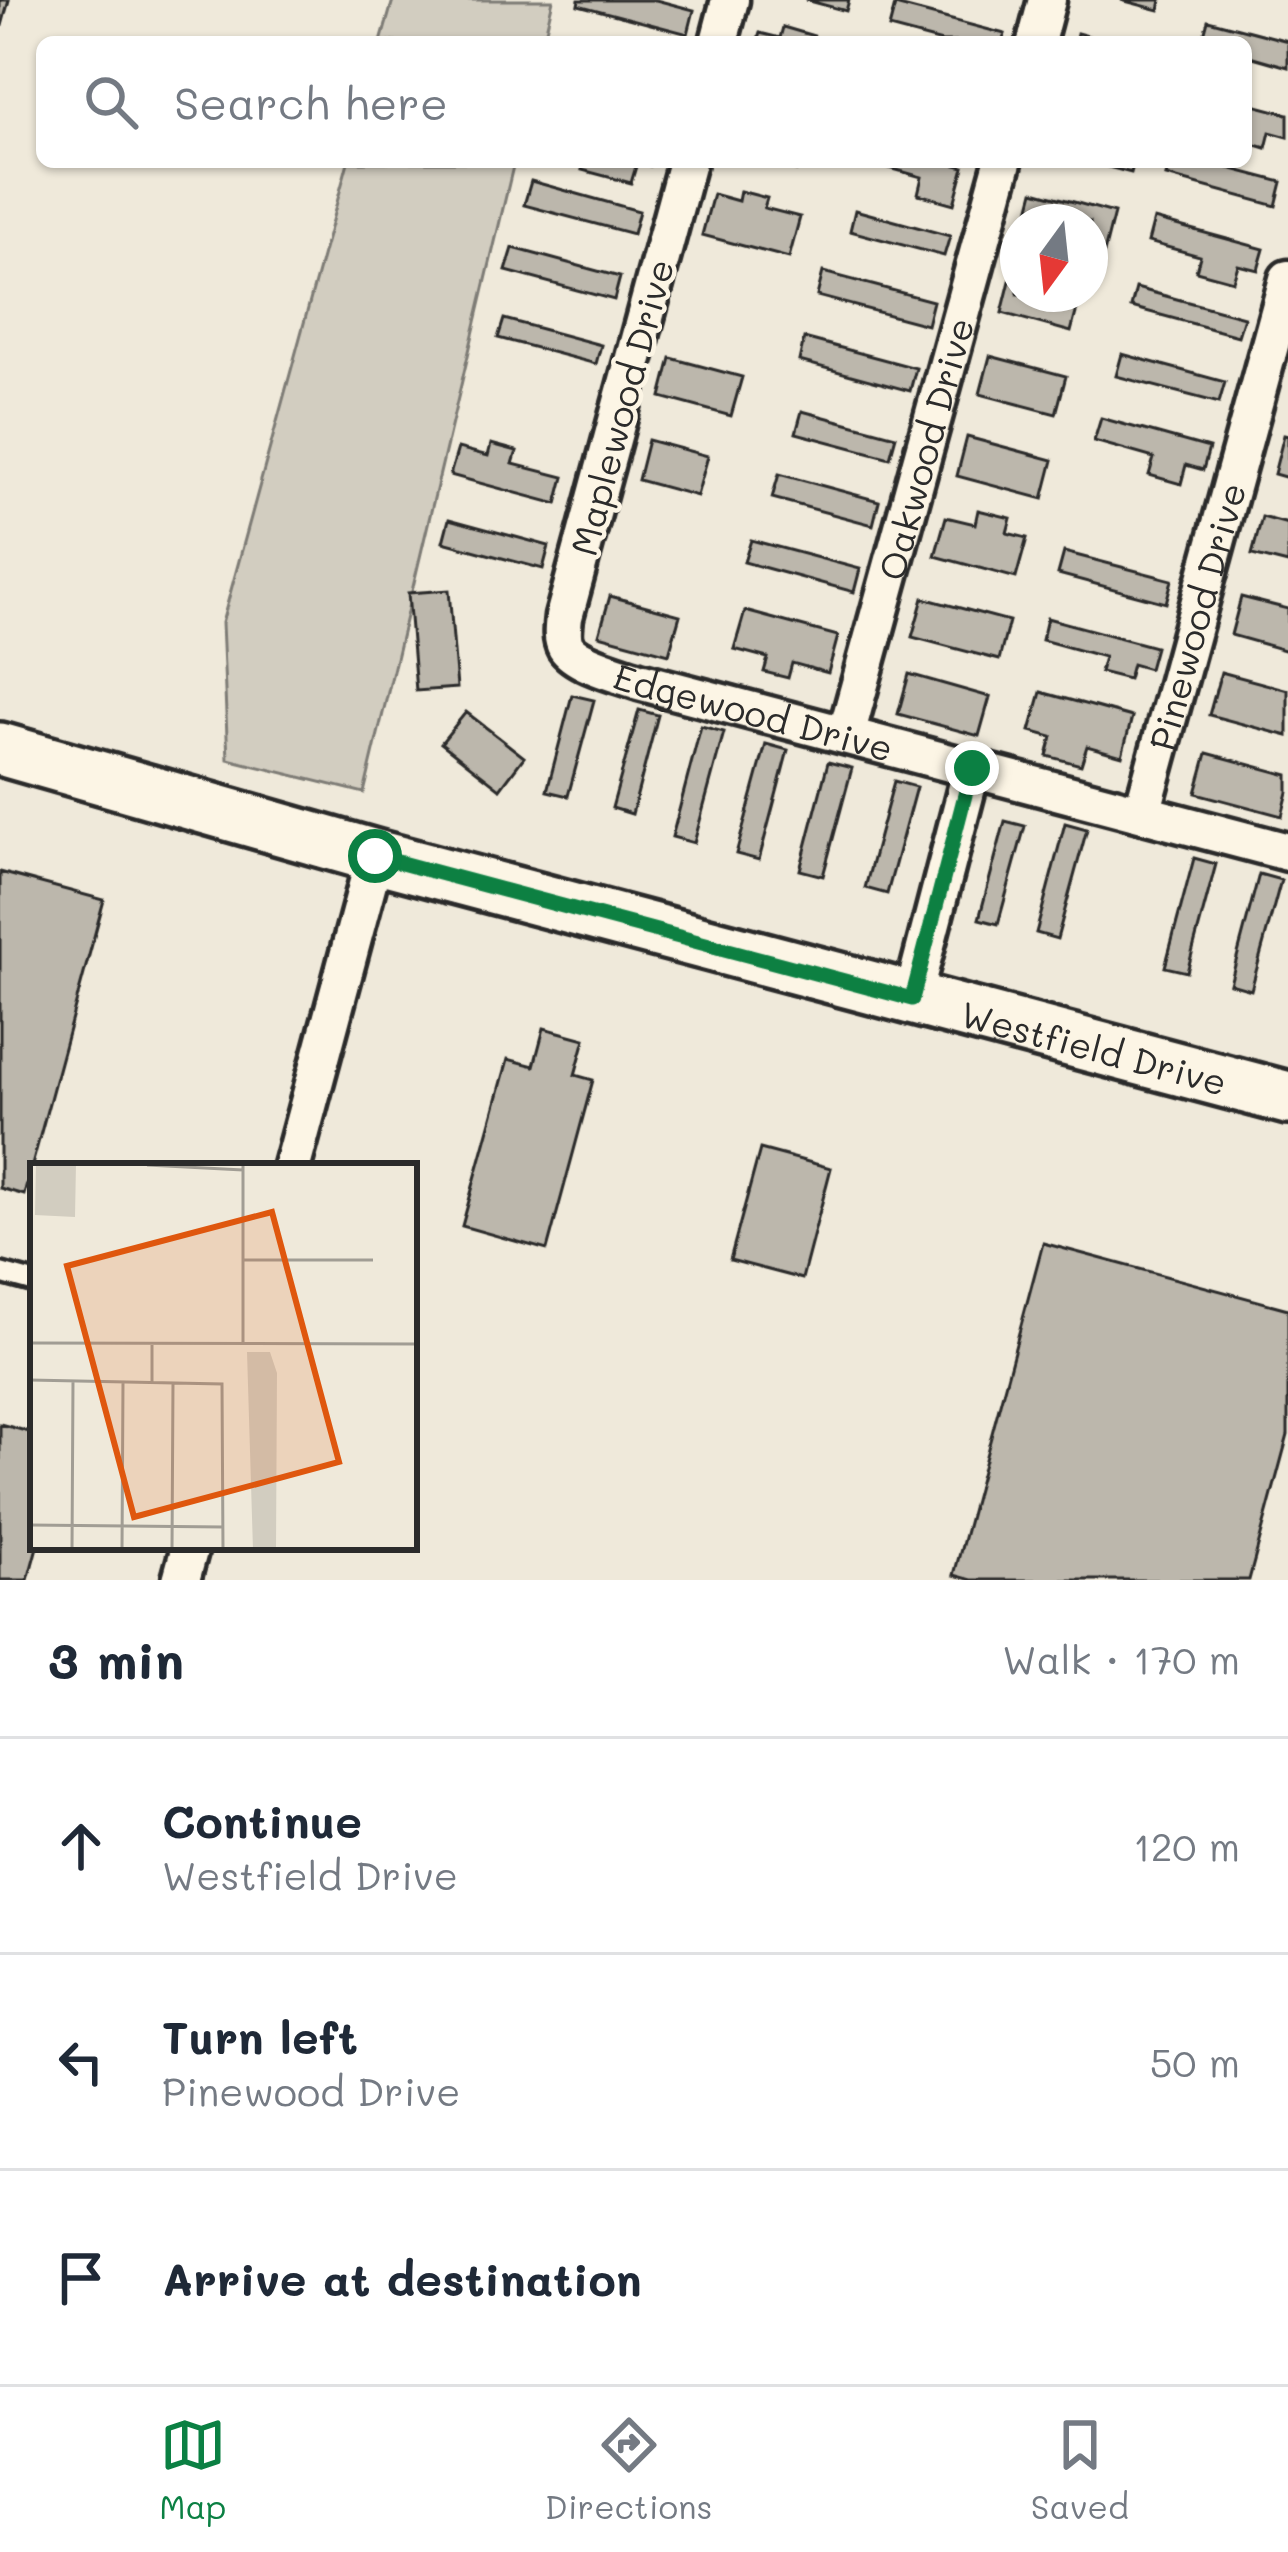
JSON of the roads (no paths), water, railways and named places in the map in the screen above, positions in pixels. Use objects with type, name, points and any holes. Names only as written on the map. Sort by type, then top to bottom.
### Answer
[{"type":"street","points":[[721,36],[730,0]]},
{"type":"street","points":[[1038,36],[1047,0]]},
{"type":"street","name":"Maplewood Drive","points":[[570,652],[564,644],[564,617],[685,168]]},
{"type":"street","name":"Oakwood Drive","points":[[846,735],[1001,168]]},
{"type":"street","name":"Pinewood Drive","points":[[1142,813],[1288,279]]},
{"type":"street","name":"Edgewood Drive","points":[[570,652],[639,680],[1288,852]]},
{"type":"street","name":"Westfield Drive","points":[[0,749],[375,856],[1288,1098]]},
{"type":"street","points":[[912,999],[972,768]]},
{"type":"street","points":[[293,1163],[375,856]]},
{"type":"street","points":[[181,1580],[189,1550]]},
{"type":"lane","points":[[0,1274],[30,1281]]}]
